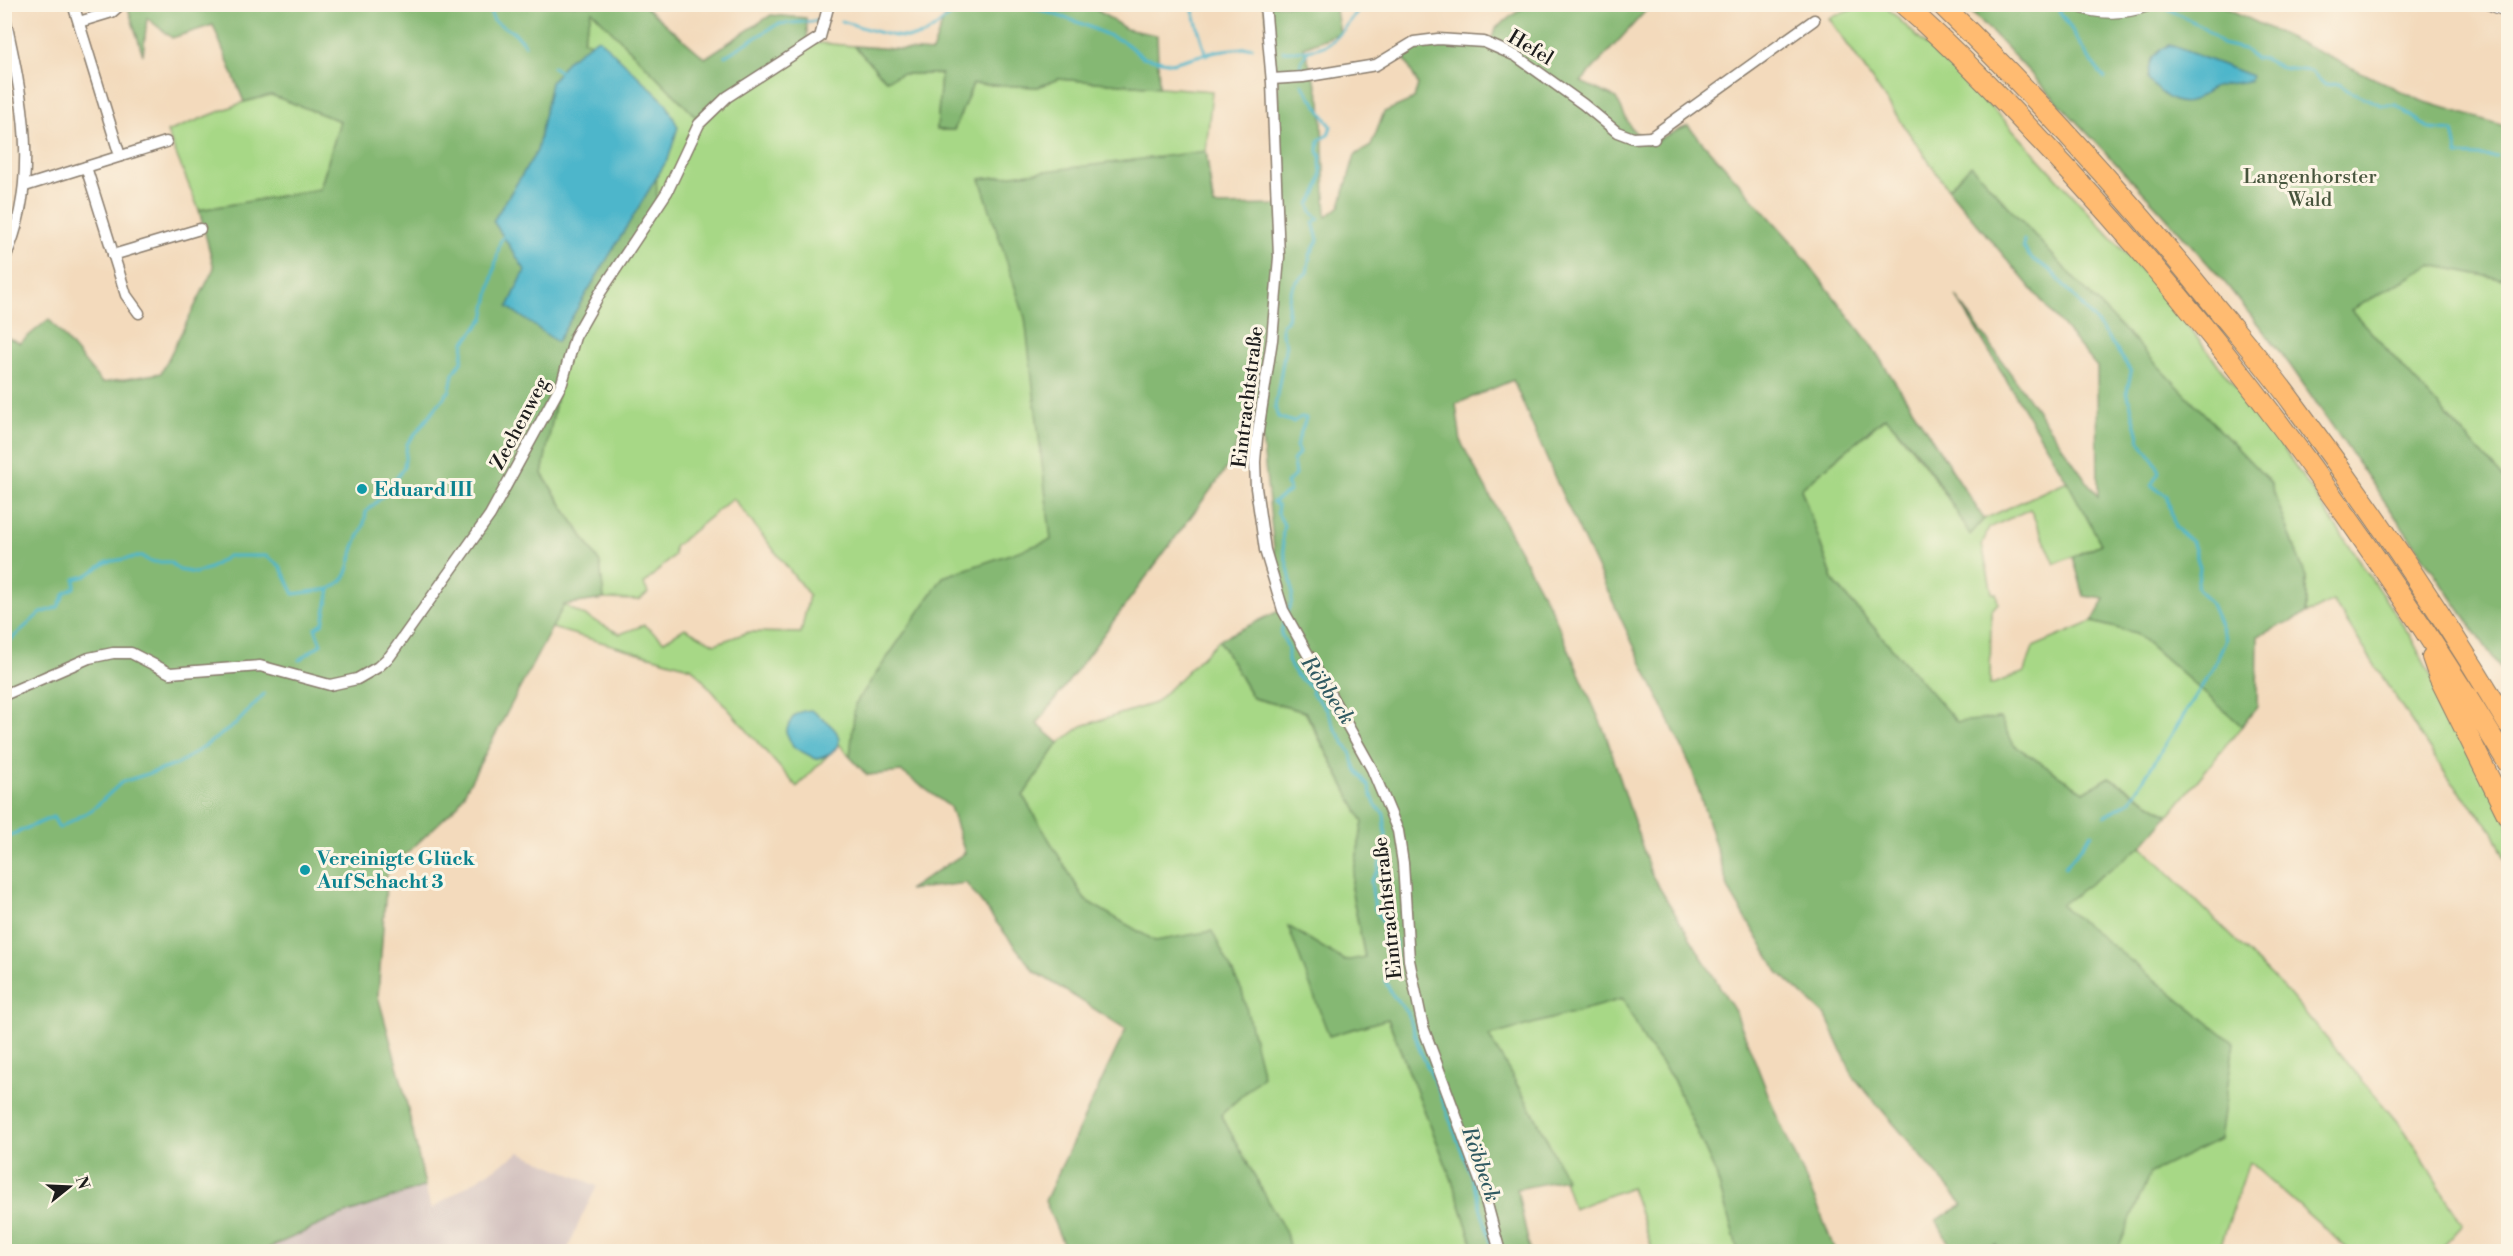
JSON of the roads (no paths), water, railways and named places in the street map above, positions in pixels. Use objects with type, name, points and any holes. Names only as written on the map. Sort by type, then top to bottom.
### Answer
[{"type":"highway","points":[[1903,4],[2041,140],[2130,237],[2198,319],[2296,444],[2417,617],[2508,764]]},
{"type":"highway","points":[[1941,4],[2049,115],[2146,223],[2250,347],[2296,406],[2433,604],[2508,724]]},
{"type":"highway","points":[[2433,604],[2473,647],[2508,700]]},
{"type":"highway","points":[[2417,617],[2439,676],[2508,816]]},
{"type":"street","points":[[73,4],[120,156]]},
{"type":"street","name":"Zechenweg","points":[[4,695],[89,658],[113,653],[131,653],[170,673],[260,666],[330,685],[357,680],[378,667],[390,656],[490,514],[562,383],[575,337],[600,293],[667,192],[699,124],[727,97],[820,37],[829,4]]},
{"type":"street","name":"Eintrachtstraße","points":[[1265,4],[1272,79],[1279,257],[1272,340],[1255,462],[1256,488],[1265,550],[1283,610],[1372,769],[1398,831],[1403,863],[1409,960],[1418,1008],[1482,1186],[1500,1251]]},
{"type":"street","points":[[2077,4],[2084,8],[2125,11],[2148,4]]},
{"type":"street","points":[[2492,4],[2508,10]]},
{"type":"street","points":[[79,22],[112,12],[120,5]]},
{"type":"street","points":[[4,13],[26,135],[25,186],[18,222],[4,260]]},
{"type":"street","name":"Hefel","points":[[1272,79],[1303,77],[1376,65],[1414,42],[1438,39],[1484,42],[1516,56],[1583,104],[1617,132],[1633,138],[1653,138],[1814,20]]},
{"type":"street","points":[[25,186],[166,142]]},
{"type":"street","points":[[86,167],[126,295],[139,313]]},
{"type":"street","points":[[113,255],[200,229]]},
{"type":"water","points":[[598,38],[666,103],[678,127],[669,157],[557,342],[508,307],[525,270],[493,221],[537,151],[551,82],[568,60]]},
{"type":"water","points":[[2170,45],[2252,76],[2250,81],[2218,86],[2186,103],[2174,101],[2148,80],[2149,68],[2155,54]]},
{"type":"water","points":[[811,710],[832,727],[839,738],[834,751],[816,759],[793,747],[786,732],[794,716]]},
{"type":"waterway","points":[[487,4],[494,21],[516,34],[525,45]]},
{"type":"waterway","points":[[841,21],[893,36],[914,37],[928,32],[964,4]]},
{"type":"waterway","points":[[1023,4],[1080,23],[1124,42],[1143,57],[1172,63],[1216,51],[1252,47]]},
{"type":"waterway","points":[[1191,4],[1206,55]]},
{"type":"waterway","points":[[1283,51],[1313,49],[1331,42],[1363,4]]},
{"type":"waterway","points":[[2060,4],[2059,11],[2092,63],[2105,78]]},
{"type":"waterway","points":[[2167,8],[2203,27],[2222,44],[2244,49],[2254,58],[2265,59],[2282,68],[2311,71],[2325,85],[2339,84],[2381,105],[2396,105],[2430,129],[2453,131],[2458,155],[2497,157]]},
{"type":"waterway","points":[[725,56],[778,24],[816,21]]},
{"type":"waterway","name":"Röbbeck","points":[[1300,70],[1301,62],[1308,51]]},
{"type":"waterway","points":[[553,67],[562,73]]},
{"type":"waterway","name":"Röbbeck","points":[[1287,613],[1292,592],[1283,547],[1284,525],[1277,512],[1278,506],[1273,502],[1290,491],[1286,484],[1295,475],[1293,461],[1299,453],[1296,446],[1306,418],[1301,417],[1293,422],[1278,417],[1275,407],[1286,344],[1282,334],[1282,324],[1287,321],[1292,289],[1307,273],[1310,255],[1318,240],[1313,222],[1319,219],[1312,212],[1309,204],[1316,194],[1320,180],[1319,140],[1328,135],[1331,126],[1302,84]]},
{"type":"waterway","points":[[299,660],[321,644],[315,628],[323,623],[330,589],[342,581],[348,571],[366,512],[388,491],[404,467],[407,444],[450,390],[453,374],[462,361],[464,343],[484,318],[500,242],[504,236]]},
{"type":"waterway","points":[[2024,240],[2023,246],[2030,257],[2049,269],[2074,296],[2104,333],[2131,372],[2127,391],[2140,441],[2157,465],[2159,473],[2151,485],[2167,496],[2175,527],[2193,543],[2200,568],[2197,587],[2211,604],[2226,639],[2212,670],[2130,801],[2105,816]]},
{"type":"waterway","points":[[4,646],[39,614],[58,607],[65,593],[75,587],[75,579],[86,576],[107,562],[142,556],[150,562],[170,562],[179,570],[196,573],[210,568],[228,556],[266,556],[280,566],[294,594],[330,589]]},
{"type":"waterway","name":"Röbbeck","points":[[1284,619],[1281,634],[1288,647],[1288,661],[1297,676],[1311,687],[1312,693],[1327,710],[1334,727],[1350,752],[1356,769],[1369,787],[1375,804],[1384,814],[1386,835],[1378,871],[1371,881],[1375,909],[1395,941],[1395,973],[1385,980],[1391,993],[1408,1013],[1419,1048],[1439,1091],[1470,1173],[1494,1252]]},
{"type":"waterway","points":[[4,838],[53,817],[59,828],[93,809],[122,782],[176,765],[236,724],[264,694]]},
{"type":"waterway","points":[[2065,867],[2092,834]]},
{"type":"place","name":"Eduard III","points":[[362,489]]},
{"type":"place","name":"Vereinigte Glück Auf Schacht 3","points":[[305,870]]},
{"type":"park label","name":"Langenhorster Wald","points":[[2310,188]]}]
